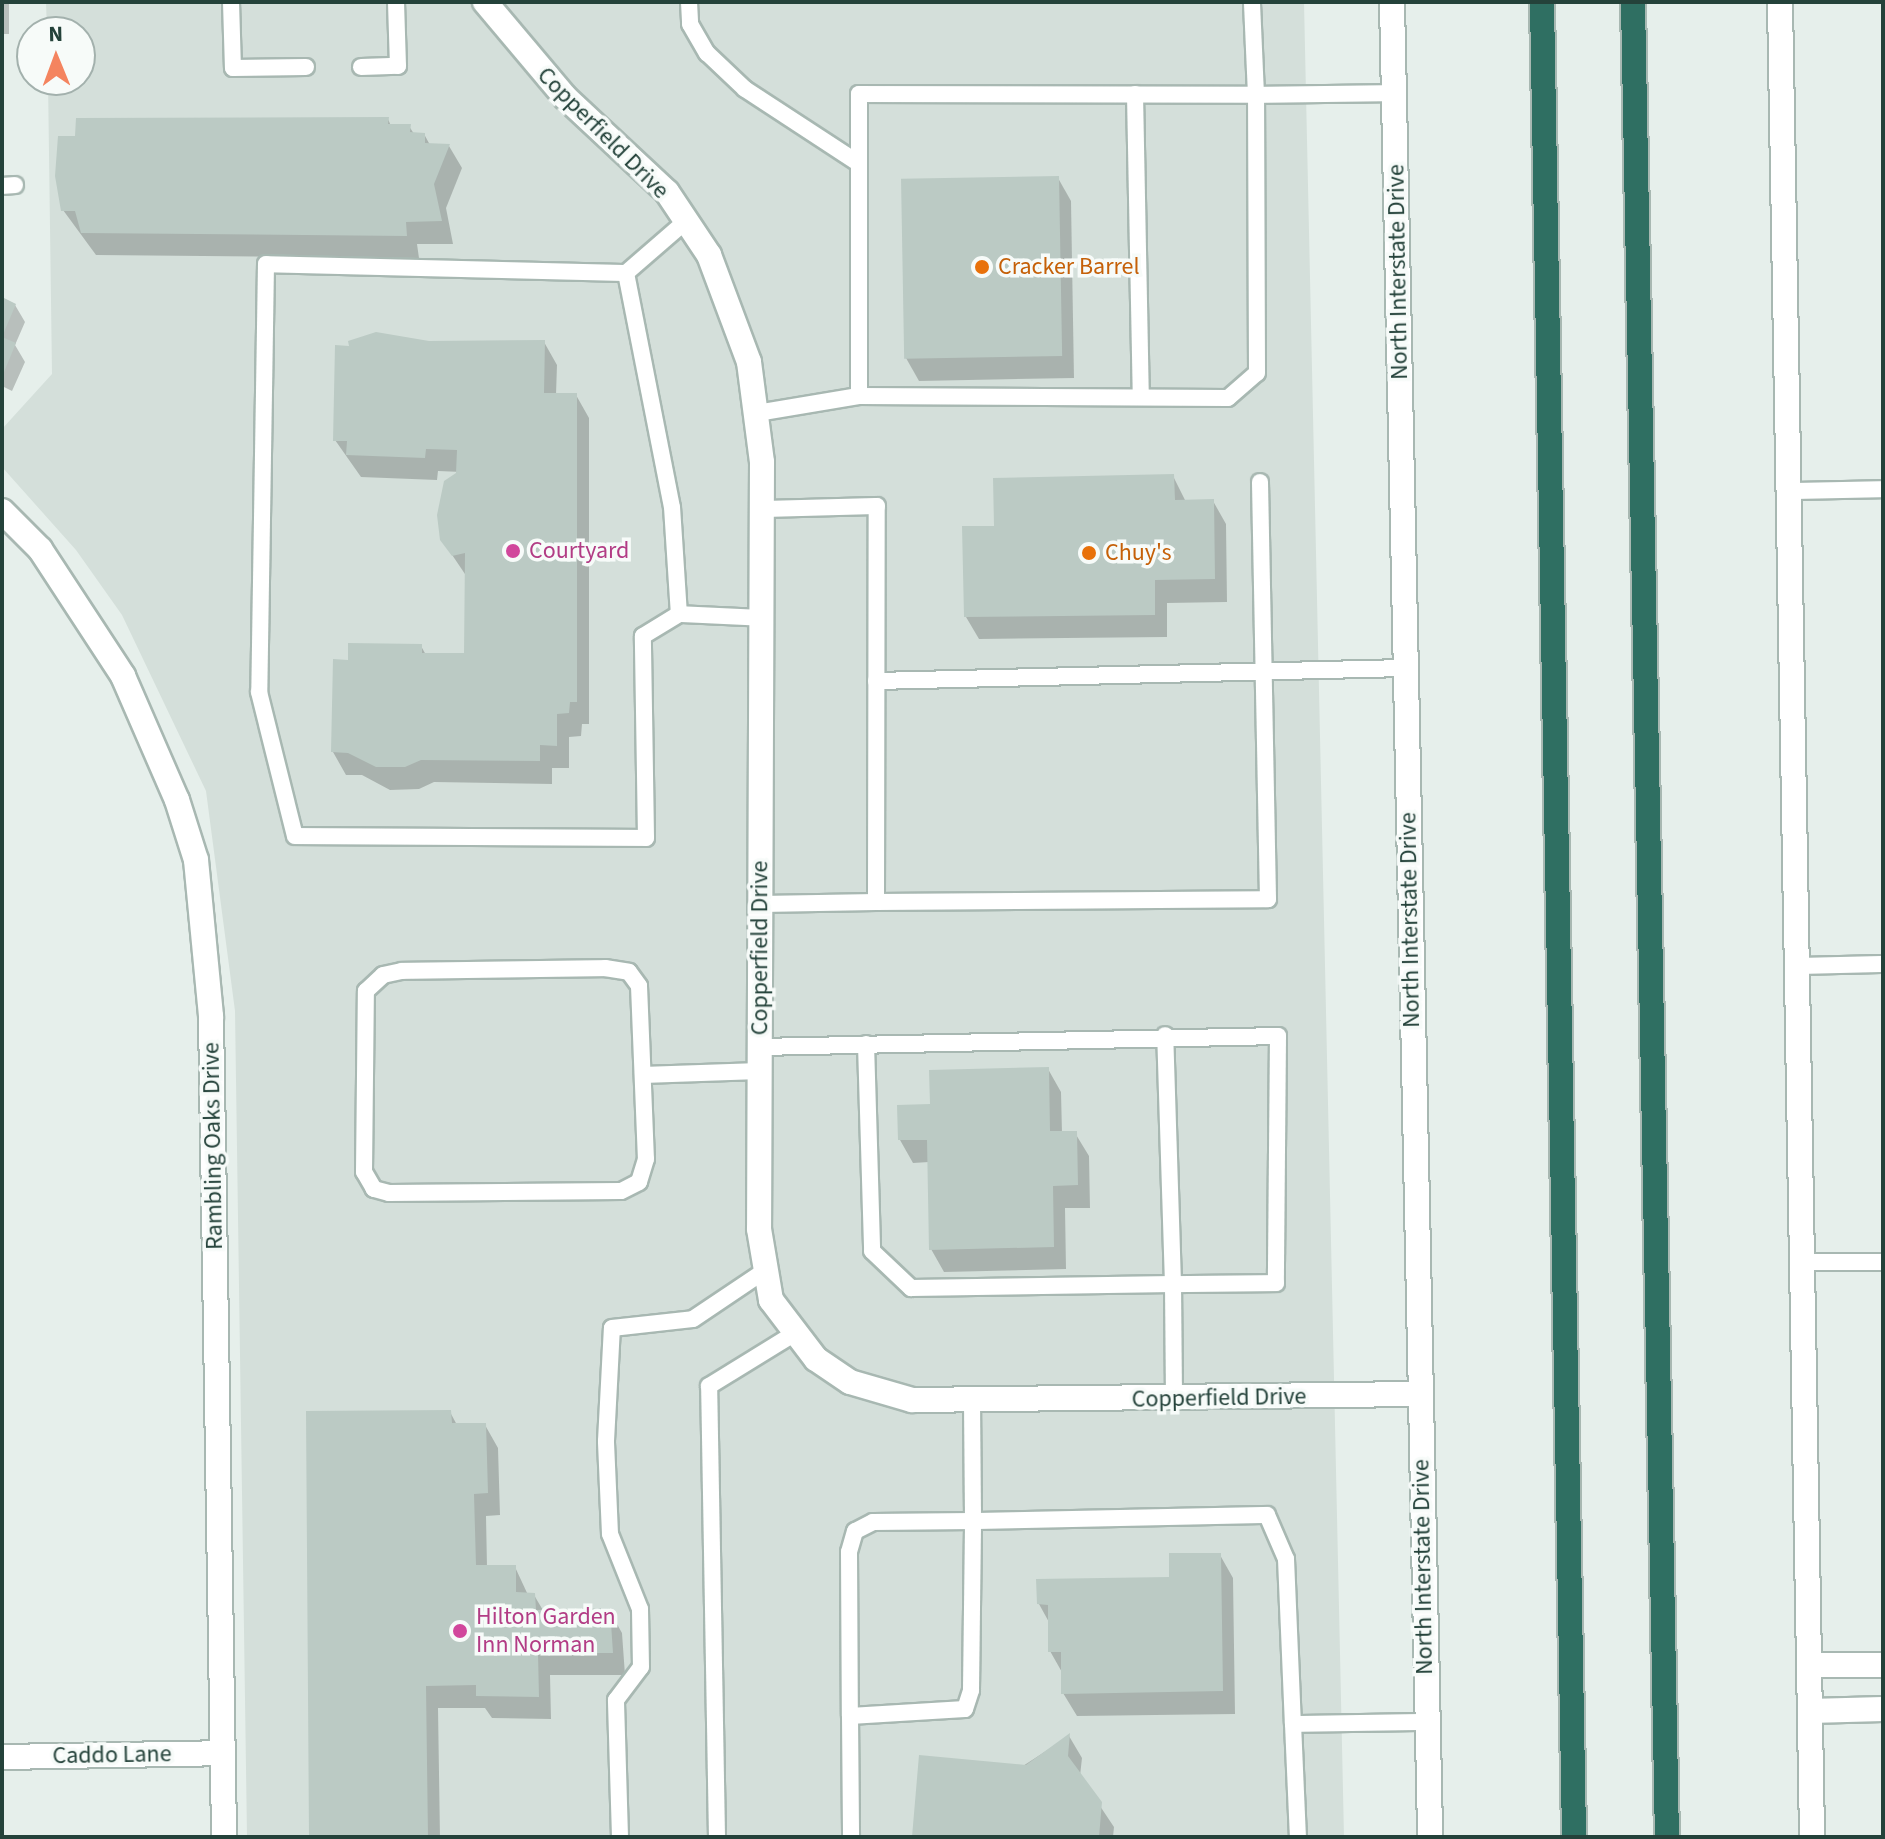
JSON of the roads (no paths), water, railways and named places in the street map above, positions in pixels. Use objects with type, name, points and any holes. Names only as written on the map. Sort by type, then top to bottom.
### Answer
[{"type":"highway","points":[[1542,2],[1574,1837]]},
{"type":"highway","points":[[1633,2],[1667,1837]]},
{"type":"street","name":"Copperfield Drive","points":[[485,2],[521,50],[634,158],[686,221],[729,301],[757,413],[763,509],[764,618],[759,1071],[763,1272],[771,1300],[816,1359],[850,1382],[912,1400],[972,1402],[1420,1394]]},
{"type":"street","name":"North Interstate Drive","points":[[1392,2],[1430,1837]]},
{"type":"street","points":[[1780,2],[1812,1837]]},
{"type":"street","name":"Rambling Oaks Drive","points":[[2,511],[40,549],[123,676],[177,800],[196,860],[211,1016],[224,1837]]},
{"type":"street","points":[[1810,1665],[1883,1665]]},
{"type":"street","points":[[1810,1711],[1883,1709]]},
{"type":"street","name":"Caddo Lane","points":[[2,1757],[222,1753]]},
{"type":"lane","points":[[231,2],[233,68],[306,67]]},
{"type":"lane","points":[[361,67],[398,66],[396,2]]},
{"type":"lane","points":[[689,2],[690,24],[707,53],[745,89],[858,163]]},
{"type":"lane","points":[[757,413],[859,396],[1228,398],[1257,373],[1256,95],[1252,2]]},
{"type":"lane","points":[[859,396],[859,94],[1394,93]]},
{"type":"lane","points":[[1135,94],[1141,397]]},
{"type":"lane","points":[[686,221],[626,273],[266,264],[259,692],[295,836],[646,838],[643,636],[679,614],[764,618]]},
{"type":"lane","points":[[626,273],[672,507],[679,614]]},
{"type":"lane","points":[[761,904],[1268,899],[1260,482]]},
{"type":"lane","points":[[1790,491],[1883,489]]},
{"type":"lane","points":[[763,509],[877,506],[876,902]]},
{"type":"lane","points":[[876,681],[1405,668]]},
{"type":"lane","points":[[1797,966],[1883,964]]},
{"type":"lane","points":[[605,968],[629,972],[639,986],[643,1075],[646,1159],[639,1182],[621,1191],[389,1193],[374,1189],[364,1172],[363,1011],[366,991],[383,975],[605,968]]},
{"type":"lane","points":[[759,1047],[1165,1035],[1278,1036],[1276,1283],[911,1288],[872,1251],[866,1044]]},
{"type":"lane","points":[[1165,1035],[1174,1399]]},
{"type":"lane","points":[[643,1075],[759,1071]]},
{"type":"lane","points":[[1803,1262],[1883,1262]]},
{"type":"lane","points":[[620,1837],[616,1700],[641,1667],[641,1638],[640,1609],[610,1534],[606,1441],[612,1328],[693,1319],[763,1272]]},
{"type":"lane","points":[[717,1837],[709,1386],[795,1333]]},
{"type":"lane","points":[[850,1716],[965,1709],[971,1690],[972,1402]]},
{"type":"lane","points":[[851,1837],[849,1552],[855,1531],[873,1522],[1267,1515],[1286,1559],[1298,1837]]},
{"type":"lane","points":[[1293,1724],[1427,1722]]},
{"type":"place","name":"Cracker Barrel","points":[[982,267]]},
{"type":"place","name":"Courtyard","points":[[513,551]]},
{"type":"place","name":"Chuy's","points":[[1089,553]]},
{"type":"place","name":"Hilton Garden Inn Norman","points":[[460,1631]]}]
